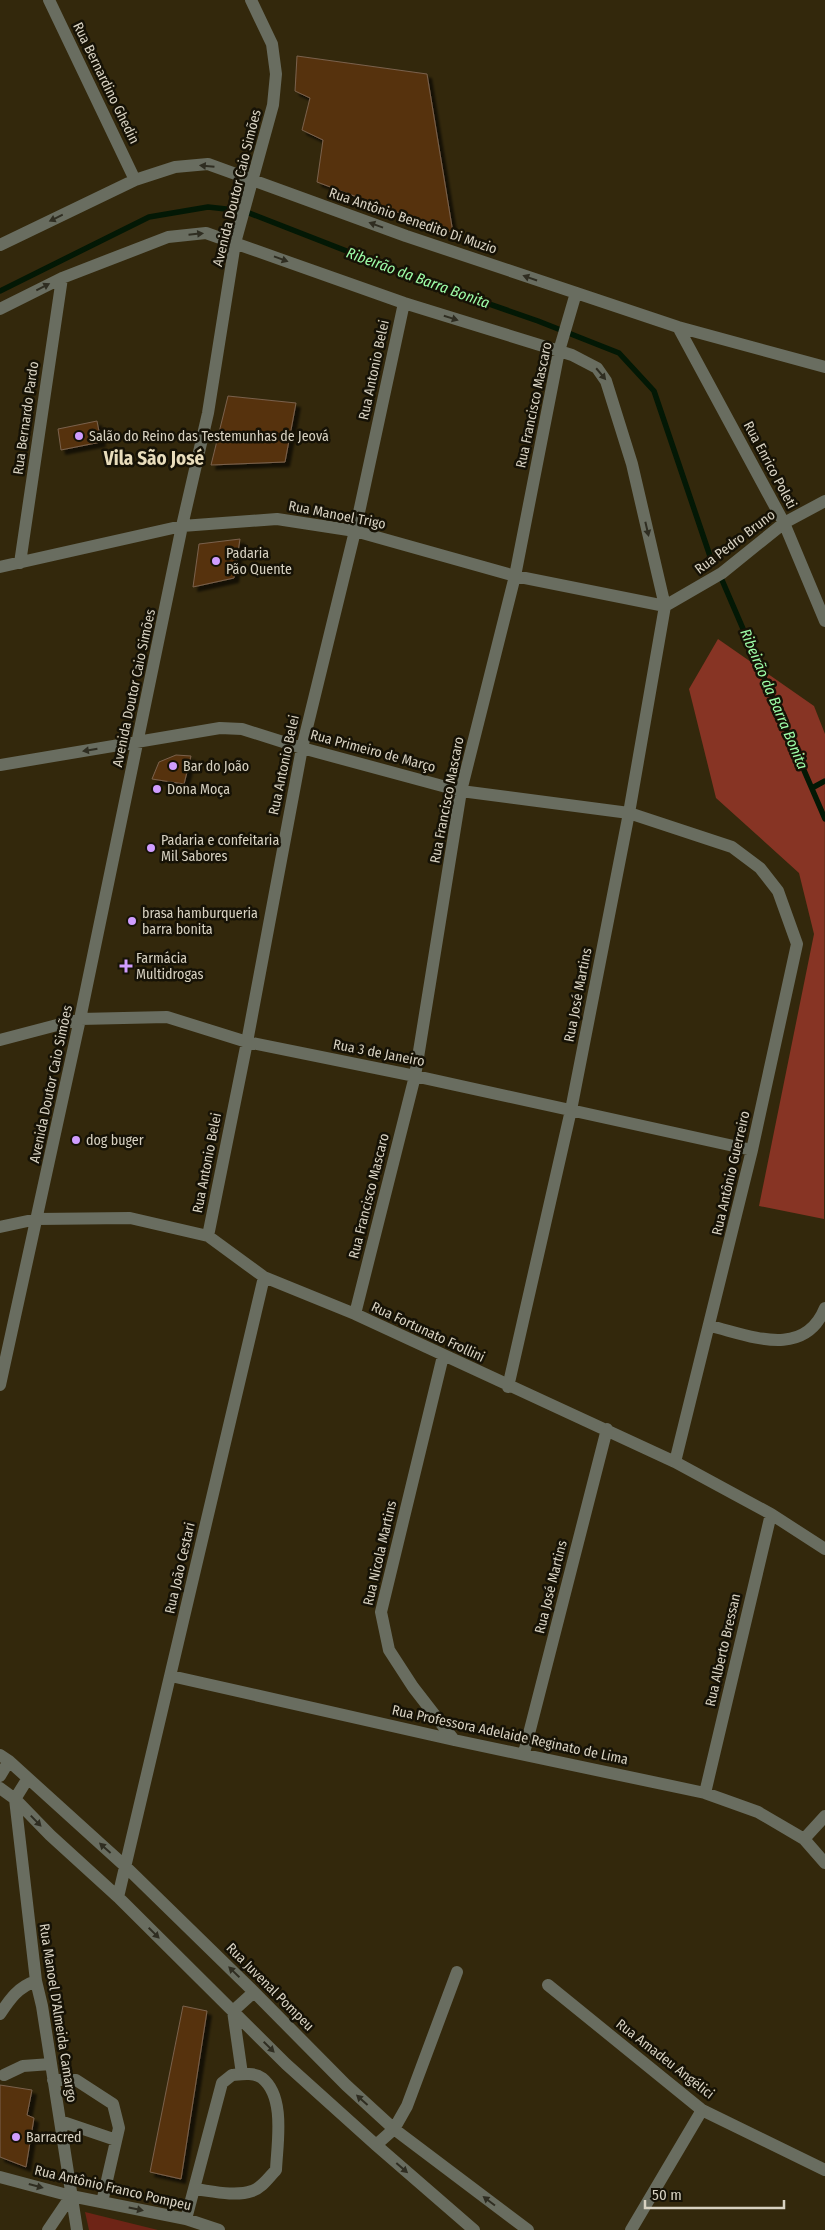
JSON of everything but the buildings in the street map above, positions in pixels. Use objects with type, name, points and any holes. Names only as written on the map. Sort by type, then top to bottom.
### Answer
[{"type":"street","name":"Rua Bernardino Ghedin","points":[[49,0],[135,180]]},
{"type":"street","name":"Avenida Doutor Caio Simões","points":[[0,1385],[80,1019],[182,526],[208,413],[235,243],[273,105],[276,74],[272,44],[251,0]]},
{"type":"street","name":"Rua Antônio Benedito Di Muzio","points":[[0,245],[135,180],[175,167],[208,164],[575,296],[678,328],[825,367]]},
{"type":"street","points":[[0,309],[62,278],[168,237],[206,233],[404,304],[572,355],[597,368],[606,381],[632,464],[665,606]]},
{"type":"street","name":"Rua Bernardo Pardo","points":[[20,563],[62,278]]},
{"type":"street","name":"Rua Francisco Mascaro","points":[[355,1314],[415,1076],[462,791],[515,576],[559,351],[575,296]]},
{"type":"street","name":"Rua Antonio Belei","points":[[208,1236],[247,1042],[302,748],[354,531],[404,304]]},
{"type":"street","name":"Rua Enrico Poleti","points":[[678,328],[784,523],[825,621]]},
{"type":"street","name":"Rua Pedro Bruno","points":[[665,606],[722,574],[784,523],[825,502]]},
{"type":"street","name":"Rua Manoel Trigo","points":[[0,567],[182,526],[277,519],[354,531],[515,576],[665,606]]},
{"type":"street","name":"Rua José Martins","points":[[508,1386],[572,1110],[629,812],[665,606]]},
{"type":"street","name":"Rua Primeiro de Março","points":[[0,765],[220,728],[242,728],[302,748],[462,791],[629,812],[732,848],[760,868],[778,891]]},
{"type":"street","name":"Rua Antônio Guerreiro","points":[[675,1462],[752,1150],[797,944],[778,891]]},
{"type":"street","name":"Rua 3 de Janeiro","points":[[0,1040],[80,1019],[167,1017],[247,1042],[415,1076],[752,1150]]},
{"type":"street","name":"Rua Fortunato Frollini","points":[[0,1227],[37,1218],[130,1218],[208,1236],[264,1276],[355,1314],[508,1386],[608,1429],[675,1462],[823,1542]]},
{"type":"street","name":"Rua João Cestari","points":[[118,1897],[264,1276]]},
{"type":"street","points":[[710,1326],[773,1341],[788,1340],[803,1334],[814,1325],[825,1308]]},
{"type":"street","name":"Rua Nicola Martins","points":[[443,1356],[380,1612],[389,1650],[413,1687],[454,1740]]},
{"type":"street","name":"Rua José Martins","points":[[524,1753],[608,1429]]},
{"type":"street","name":"Rua Alberto Bressan","points":[[705,1793],[770,1514]]},
{"type":"street","name":"Rua Professora Adelaide Reginato de Lima","points":[[170,1676],[454,1740],[524,1753],[705,1793],[758,1812],[804,1839],[825,1863]]},
{"type":"street","points":[[0,1776],[5,1758]]},
{"type":"street","name":"Rua Juvenal Pompeu","points":[[5,1758],[126,1867],[346,2085],[394,2129],[528,2230]]},
{"type":"street","points":[[16,1800],[28,1778]]},
{"type":"street","points":[[0,1788],[16,1800],[50,1835],[118,1897],[286,2064],[474,2230]]},
{"type":"street","name":"Rua Manoel D'Almeida Camargo","points":[[16,1800],[36,1981],[42,2006],[77,2230]]},
{"type":"street","points":[[804,1839],[825,1816]]},
{"type":"street","points":[[376,2145],[394,2129],[407,2106],[457,1972]]},
{"type":"street","points":[[0,2014],[12,1997],[25,1985],[36,1981]]},
{"type":"street","name":"Rua Amadeu Angélici","points":[[548,1985],[702,2110],[825,2170]]},
{"type":"street","points":[[233,2011],[254,1992]]},
{"type":"street","points":[[233,2011],[242,2074]]},
{"type":"street","points":[[4,2075],[23,2066],[51,2064]]},
{"type":"street","points":[[186,2219],[194,2189],[222,2084],[232,2075],[251,2074],[262,2078],[272,2090],[278,2102],[276,2170],[253,2191],[235,2192],[194,2189]]},
{"type":"street","points":[[54,2080],[76,2080],[113,2104],[118,2128],[102,2202]]},
{"type":"street","points":[[631,2230],[702,2110]]},
{"type":"street","points":[[60,2121],[116,2140]]},
{"type":"street","name":"Rua Antônio Franco Pompeu","points":[[0,2177],[71,2196],[186,2219],[219,2230]]},
{"type":"street","points":[[48,2230],[71,2196]]},
{"type":"shaded area","points":[[718,639],[814,706],[825,734],[824,1219],[759,1206],[814,934],[799,873],[716,798],[689,689]]},
{"type":"shaded area","points":[[85,2212],[158,2230],[89,2230]]},
{"type":"waterway","name":"Ribeirão da Barra Bonita","points":[[0,291],[149,217],[208,207],[244,211],[426,282],[538,321],[619,353],[654,391],[710,556],[715,562]]},
{"type":"waterway","name":"Ribeirão da Barra Bonita","points":[[722,580],[825,819]]},
{"type":"waterway","points":[[812,788],[825,781]]},
{"type":"place","name":"Salão do Reino das Testemunhas de Jeová","points":[[79,436]]},
{"type":"place","name":"Padaria Pão Quente","points":[[216,561]]},
{"type":"place","name":"Bar do João","points":[[173,766]]},
{"type":"place","name":"Dona Moça","points":[[157,789]]},
{"type":"place","name":"Padaria e confeitaria Mil Sabores","points":[[151,848]]},
{"type":"place","name":"brasa hamburqueria barra bonita","points":[[132,921]]},
{"type":"place","name":"Farmácia Multidrogas","points":[[126,966]]},
{"type":"place","name":"dog buger","points":[[76,1140]]},
{"type":"place","name":"Barracred","points":[[16,2137]]},
{"type":"district","name":"Vila São José","points":[[154,458]]}]
